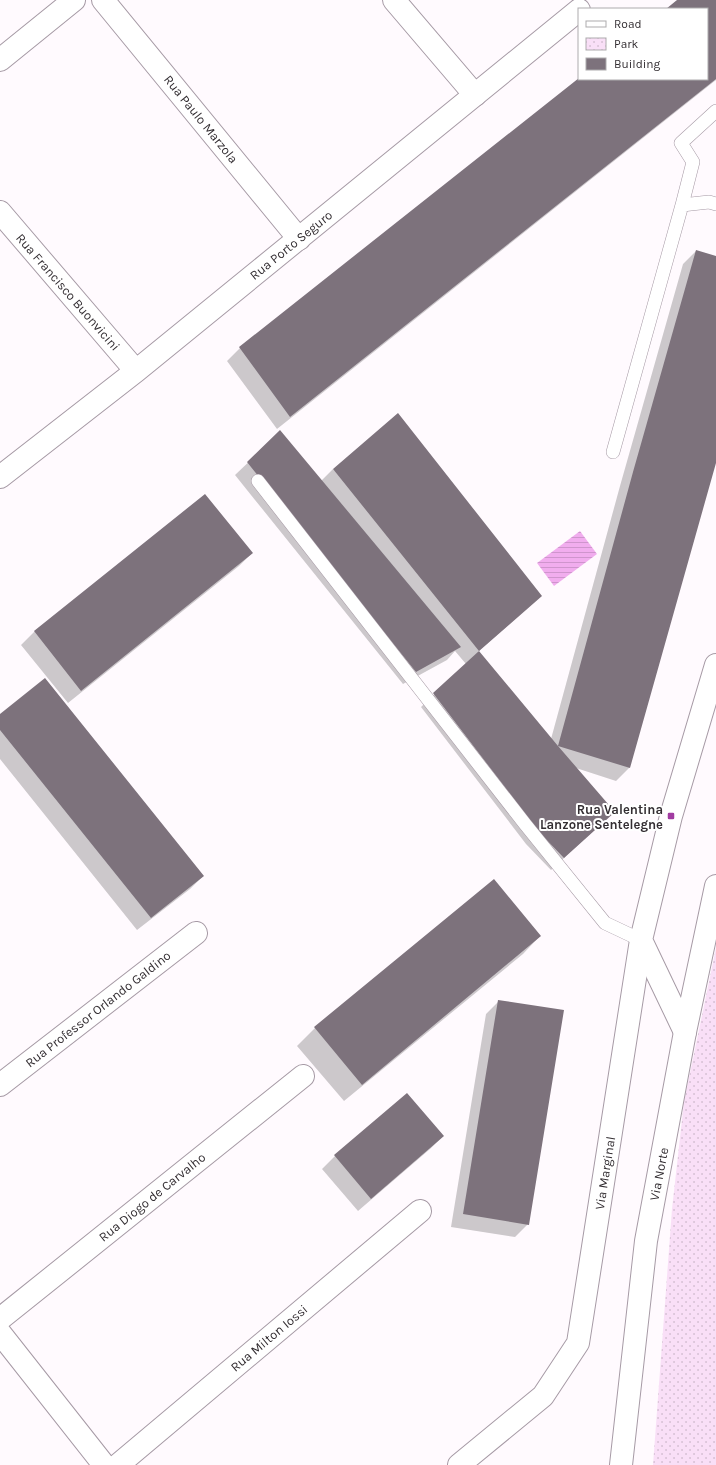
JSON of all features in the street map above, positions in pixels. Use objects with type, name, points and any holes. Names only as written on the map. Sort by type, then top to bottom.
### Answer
[{"type":"street","points":[[0,60],[74,0]]},
{"type":"street","name":"Rua Paulo Marzola","points":[[103,0],[299,239]]},
{"type":"street","points":[[394,0],[475,95]]},
{"type":"street","name":"Rua Porto Seguro","points":[[582,8],[592,0]]},
{"type":"street","name":"Rua Porto Seguro","points":[[0,477],[136,371],[578,12]]},
{"type":"street","name":"Rua Francisco Buonvicini","points":[[0,212],[136,371]]},
{"type":"street","points":[[685,1032],[642,940],[671,816],[716,665]]},
{"type":"street","name":"Via Norte","points":[[621,1465],[646,1242],[685,1032],[716,886]]},
{"type":"street","name":"Rua Professor Orlando Galdino","points":[[0,1085],[196,933]]},
{"type":"street","name":"Via Marginal","points":[[460,1465],[543,1396],[578,1343],[642,940]]},
{"type":"street","name":"Rua Diogo de Carvalho","points":[[0,1319],[303,1076]]},
{"type":"street","name":"Rua Milton Iossi","points":[[118,1465],[420,1211]]},
{"type":"street","points":[[0,1334],[104,1465]]},
{"type":"lane","points":[[613,452],[693,162],[681,142],[716,111]]},
{"type":"lane","points":[[682,205],[709,202],[716,204]]},
{"type":"lane","points":[[258,481],[525,824],[605,923],[642,940]]},
{"type":"green space","points":[[716,948],[716,1465],[653,1465],[672,1209],[684,1102]]},
{"type":"shaded area","points":[[580,531],[597,554],[554,586],[537,563]]},
{"type":"building","points":[[677,0],[716,0],[716,79],[290,417],[239,347],[578,79],[578,80],[708,80],[708,8],[667,8]]},
{"type":"building","points":[[696,250],[716,256],[716,463],[630,768],[558,746]]},
{"type":"building","points":[[398,413],[542,596],[479,651],[333,469]]},
{"type":"building","points":[[280,430],[461,647],[416,672],[247,462]]},
{"type":"building","points":[[205,494],[253,553],[81,691],[34,631]]},
{"type":"building","points":[[479,651],[615,812],[564,858],[539,832],[433,693]]},
{"type":"building","points":[[45,678],[204,876],[151,918],[0,730],[0,714]]},
{"type":"building","points":[[494,879],[541,936],[362,1085],[314,1027]]},
{"type":"building","points":[[498,1000],[564,1010],[529,1225],[463,1214]]},
{"type":"building","points":[[407,1093],[444,1136],[371,1199],[334,1155]]},
{"type":"place","name":"Rua Valentina Lanzone Sentelegne","points":[[671,816]]}]
